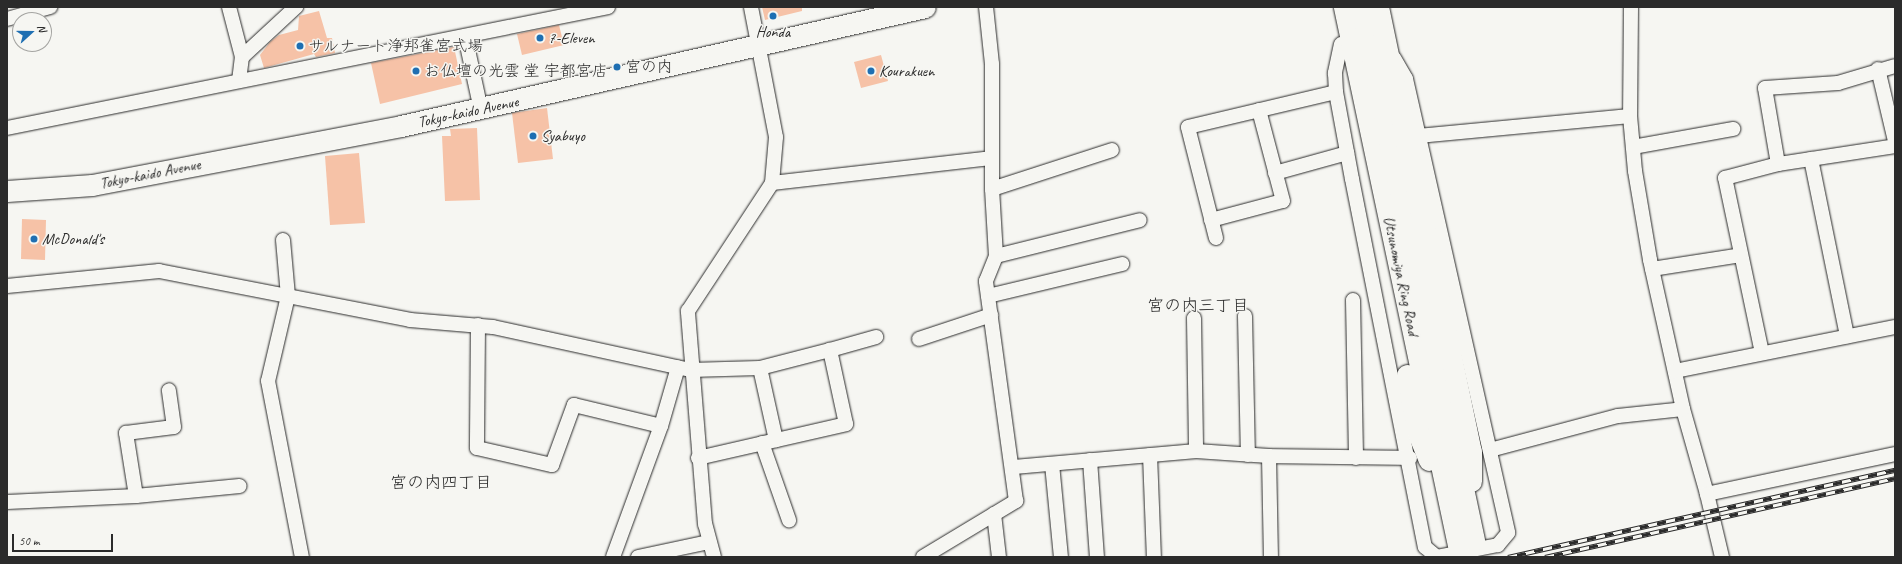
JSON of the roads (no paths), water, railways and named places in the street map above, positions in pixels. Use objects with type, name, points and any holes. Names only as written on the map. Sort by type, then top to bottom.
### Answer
[{"type":"highway","name":"Tokyo-kaido Avenue","points":[[7,191],[92,185],[481,110],[924,7]]},
{"type":"highway","points":[[1332,7],[1341,44],[1418,433],[1464,535]]},
{"type":"highway","name":"Utsunomiya Ring Road","points":[[1344,7],[1464,535]]},
{"type":"highway","name":"Utsunomiya Ring Road","points":[[1361,7],[1464,535]]},
{"type":"highway","points":[[1378,7],[1388,47],[1471,451],[1464,535]]},
{"type":"street","points":[[7,18],[50,7]]},
{"type":"street","points":[[229,7],[242,57],[239,81]]},
{"type":"street","points":[[242,57],[296,7]]},
{"type":"street","points":[[7,128],[608,7]]},
{"type":"street","points":[[714,557],[709,542],[684,369],[688,310],[772,183],[776,137],[757,45],[751,7]]},
{"type":"street","points":[[923,557],[1016,501],[1014,467],[986,281],[996,256],[992,189],[992,64],[986,7]]},
{"type":"street","points":[[1631,7],[1630,116],[1633,147],[1652,269],[1683,409],[1707,494],[1722,557]]},
{"type":"street","points":[[465,36],[481,110]]},
{"type":"street","points":[[1341,44],[1335,73],[1336,92],[1347,153],[1410,458],[1425,547],[1437,557],[1498,545],[1508,533],[1406,79],[1388,47]]},
{"type":"street","points":[[1778,164],[1764,88],[1838,83],[1878,69],[1895,66]]},
{"type":"street","points":[[1878,69],[1895,141]]},
{"type":"street","points":[[1216,238],[1188,127],[1336,92]]},
{"type":"street","points":[[1211,220],[1283,201],[1259,110]]},
{"type":"street","points":[[1418,136],[1630,116]]},
{"type":"street","points":[[1633,147],[1734,129]]},
{"type":"street","points":[[1762,353],[1725,178],[1778,164],[1895,146]]},
{"type":"street","points":[[992,189],[1112,150]]},
{"type":"street","points":[[1275,173],[1347,153]]},
{"type":"street","points":[[772,183],[992,158]]},
{"type":"street","points":[[1811,159],[1847,336]]},
{"type":"street","points":[[996,256],[1140,220]]},
{"type":"street","points":[[283,240],[288,296],[268,381],[302,557]]},
{"type":"street","points":[[1652,269],[1741,255]]},
{"type":"street","points":[[988,296],[1122,264]]},
{"type":"street","points":[[7,286],[159,271],[410,320],[478,325],[684,369],[760,368],[876,337]]},
{"type":"street","points":[[1353,300],[1356,458]]},
{"type":"street","points":[[919,339],[991,315]]},
{"type":"street","points":[[1245,316],[1248,455]]},
{"type":"street","points":[[1194,318],[1196,450]]},
{"type":"street","points":[[478,325],[477,448],[552,465],[574,405],[661,426]]},
{"type":"street","points":[[1675,371],[1895,327]]},
{"type":"street","points":[[698,458],[846,424],[830,350]]},
{"type":"street","points":[[760,368],[776,440]]},
{"type":"street","points":[[613,557],[661,426],[684,369]]},
{"type":"street","points":[[136,496],[126,433],[174,427],[169,390]]},
{"type":"street","points":[[1490,450],[1618,416],[1683,409]]},
{"type":"street","points":[[762,443],[789,520]]},
{"type":"street","points":[[1014,467],[1196,450],[1269,456],[1410,458]]},
{"type":"street","points":[[1707,494],[1895,454]]},
{"type":"street","points":[[1150,455],[1154,557]]},
{"type":"street","points":[[1269,456],[1271,557]]},
{"type":"street","points":[[1090,460],[1097,557]]},
{"type":"street","points":[[1052,464],[1062,557]]},
{"type":"street","points":[[7,502],[136,496],[240,486]]},
{"type":"street","points":[[994,514],[999,557]]},
{"type":"street","points":[[638,557],[709,542]]},
{"type":"railway","points":[[1508,557],[1895,470]]},
{"type":"railway","points":[[1545,557],[1895,478]]},
{"type":"place","name":"Honda","points":[[773,16]]},
{"type":"place","name":"7-Eleven","points":[[540,38]]},
{"type":"place","name":"サルナート浄邦雀宮式場","points":[[300,46]]},
{"type":"place","name":"宮の内","points":[[617,67]]},
{"type":"place","name":"お仏壇の光雲 堂 宇都宮店","points":[[416,71]]},
{"type":"place","name":"Kourakuen","points":[[871,71]]},
{"type":"place","name":"Syabuyo","points":[[533,136]]},
{"type":"place","name":"McDonald's","points":[[34,239]]},
{"type":"district","name":"宮の内三丁目","points":[[1198,306]]},
{"type":"district","name":"宮の内四丁目","points":[[441,483]]}]
